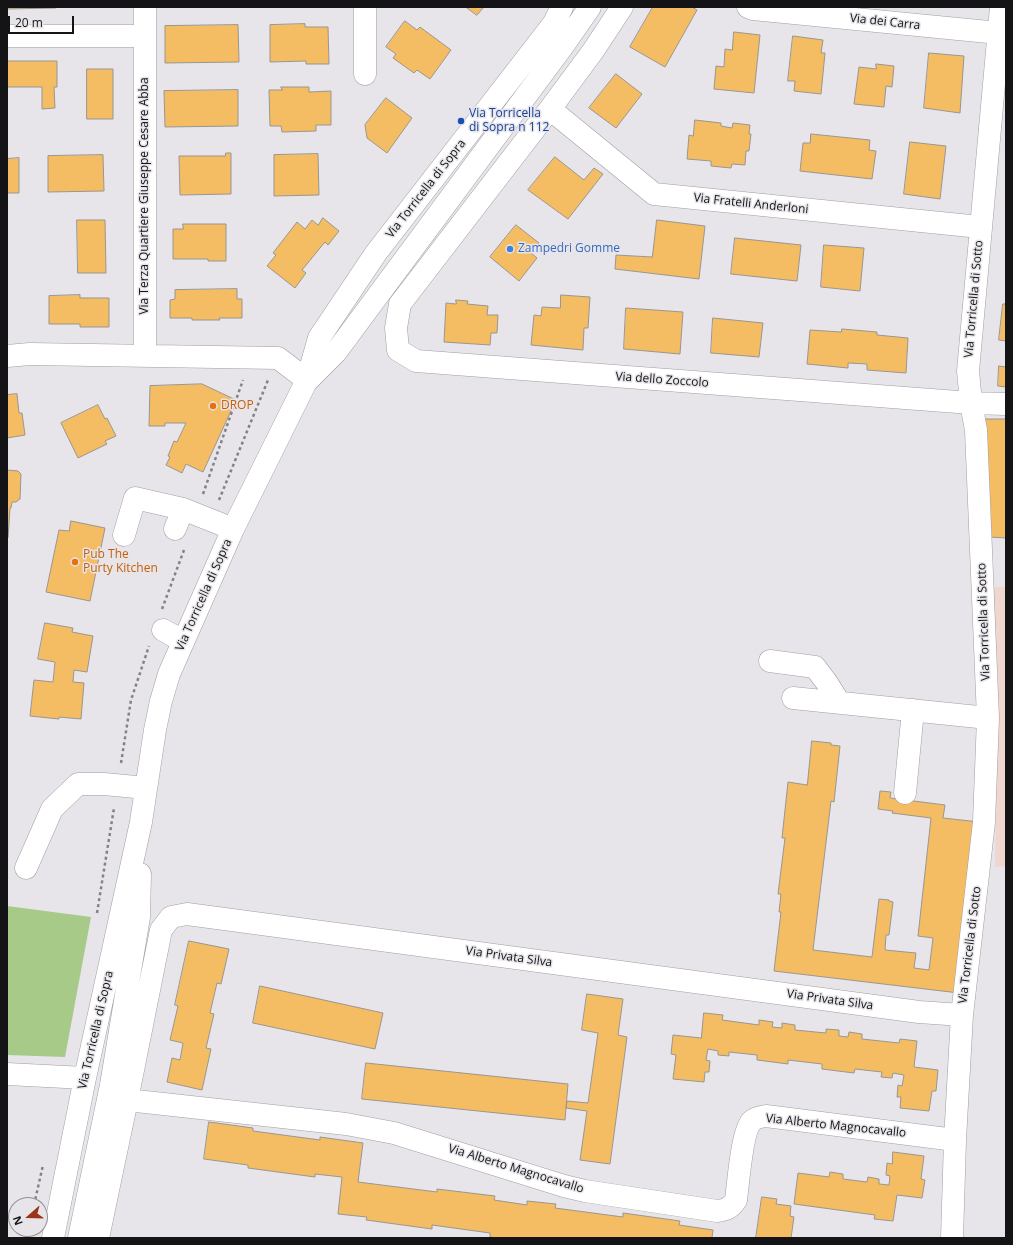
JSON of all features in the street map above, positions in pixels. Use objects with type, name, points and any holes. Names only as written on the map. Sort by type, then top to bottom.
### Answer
[{"type":"street","name":"Via Terza Quartiere Giuseppe Cesare Abba","points":[[145,7],[145,356]]},
{"type":"street","points":[[365,7],[365,74]]},
{"type":"street","name":"Via Torricella di Sopra","points":[[79,1238],[111,1085],[127,989],[138,916],[142,822],[146,788],[155,730],[161,701],[169,674],[182,641],[233,529],[307,380],[319,338],[376,253],[554,23],[562,7]]},
{"type":"street","name":"Via Torricella di Sopra","points":[[307,380],[336,352],[563,46],[590,7]]},
{"type":"street","points":[[369,308],[400,304],[550,109],[593,51],[622,7]]},
{"type":"street","name":"Via dei Carra","points":[[748,7],[753,9],[999,33]]},
{"type":"street","name":"Via Torricella di Sotto","points":[[952,1238],[955,1140],[962,1015],[984,822],[988,718],[976,430],[971,403],[968,371],[1001,7]]},
{"type":"street","points":[[7,36],[146,36]]},
{"type":"street","points":[[563,46],[593,51]]},
{"type":"street","name":"Via Fratelli Anderloni","points":[[550,109],[654,194],[980,227]]},
{"type":"street","name":"Via dello Zoccolo","points":[[400,304],[396,328],[398,350],[416,361],[971,403],[1006,404]]},
{"type":"street","points":[[7,356],[30,354],[278,358],[307,380]]},
{"type":"street","points":[[124,535],[135,498],[184,509],[233,529]]},
{"type":"street","points":[[175,529],[184,509]]},
{"type":"street","points":[[163,630],[182,641]]},
{"type":"street","points":[[770,661],[815,667],[839,702]]},
{"type":"street","points":[[794,698],[988,718]]},
{"type":"street","points":[[905,793],[913,710]]},
{"type":"street","points":[[26,868],[52,809],[78,784],[104,784],[146,788]]},
{"type":"street","name":"Via Torricella di Sopra","points":[[54,1238],[85,1078],[142,822]]},
{"type":"street","name":"Via Privata Silva","points":[[127,1100],[160,930],[171,917],[187,914],[896,1009],[962,1015]]},
{"type":"street","name":"Via Privata Silva","points":[[127,989],[137,1007],[141,1028]]},
{"type":"street","points":[[7,1074],[85,1078]]},
{"type":"street","points":[[98,1238],[127,1100]]},
{"type":"street","name":"Via Alberto Magnocavallo","points":[[127,1100],[346,1124],[394,1132],[564,1186],[586,1191],[717,1211],[732,1207],[736,1200],[746,1132],[752,1121],[757,1118],[766,1116],[955,1140]]},
{"type":"shaded area","points":[[988,587],[1006,587],[1006,866],[995,867],[998,678]]},
{"type":"green space","points":[[7,906],[91,917],[65,1057],[7,1055]]},
{"type":"building","points":[[7,7],[56,7],[56,8],[7,9]]},
{"type":"building","points":[[466,7],[484,7],[477,15]]},
{"type":"building","points":[[653,7],[692,7],[697,10],[665,67],[630,47]]},
{"type":"building","points":[[405,21],[417,30],[420,27],[451,50],[430,79],[417,70],[414,73],[393,58],[396,54],[386,47]]},
{"type":"building","points":[[305,24],[305,27],[328,27],[329,64],[306,64],[306,61],[270,62],[270,25]]},
{"type":"building","points":[[238,25],[239,62],[165,63],[165,26]]},
{"type":"building","points":[[734,32],[760,35],[754,93],[714,89],[716,66],[724,67],[725,49],[732,50]]},
{"type":"building","points":[[793,36],[823,40],[821,53],[825,53],[821,94],[794,91],[795,81],[788,81]]},
{"type":"building","points":[[929,53],[964,56],[960,113],[924,108]]},
{"type":"building","points":[[7,61],[57,61],[57,87],[54,87],[55,108],[42,109],[42,87],[7,87]]},
{"type":"building","points":[[876,64],[894,66],[892,87],[886,86],[884,107],[854,104],[859,67],[876,69]]},
{"type":"building","points":[[87,69],[113,69],[113,119],[87,119]]},
{"type":"building","points":[[616,74],[642,94],[616,128],[589,108]]},
{"type":"building","points":[[281,87],[309,87],[309,92],[331,91],[331,125],[316,125],[316,131],[282,132],[281,126],[270,126],[269,90],[282,90]]},
{"type":"building","points":[[238,90],[238,126],[165,127],[164,91]]},
{"type":"building","points":[[386,98],[412,118],[387,153],[367,138],[365,125]]},
{"type":"building","points":[[695,120],[721,123],[721,126],[732,128],[733,123],[750,125],[749,134],[751,134],[749,151],[746,151],[745,165],[732,164],[731,168],[711,166],[711,161],[687,159],[689,135],[693,136]]},
{"type":"building","points":[[811,134],[870,140],[869,150],[876,151],[872,179],[800,171],[803,143],[810,143]]},
{"type":"building","points":[[910,142],[946,146],[940,199],[904,194]]},
{"type":"building","points":[[226,153],[231,153],[231,194],[180,195],[179,156],[225,156]]},
{"type":"building","points":[[318,154],[319,195],[274,196],[274,155]]},
{"type":"building","points":[[103,155],[104,191],[48,192],[48,156]]},
{"type":"building","points":[[555,157],[584,180],[594,168],[603,174],[568,219],[528,190]]},
{"type":"building","points":[[19,158],[19,193],[7,193],[7,159]]},
{"type":"building","points":[[323,218],[339,231],[328,245],[325,242],[302,270],[306,273],[295,288],[267,266],[276,255],[273,253],[297,222],[305,229],[312,220],[318,225]]},
{"type":"building","points":[[77,220],[105,220],[106,273],[78,273]]},
{"type":"building","points":[[657,220],[705,226],[699,279],[615,269],[616,255],[652,257]]},
{"type":"building","points":[[183,224],[226,224],[226,261],[208,261],[208,259],[173,259],[173,229],[183,229]]},
{"type":"building","points":[[516,225],[539,243],[531,253],[537,258],[519,281],[490,257]]},
{"type":"building","points":[[735,238],[801,245],[797,281],[731,274]]},
{"type":"building","points":[[824,245],[864,248],[860,291],[821,287]]},
{"type":"building","points":[[237,289],[237,299],[242,299],[242,318],[192,320],[192,318],[170,318],[170,300],[175,299],[175,290]]},
{"type":"building","points":[[80,295],[80,298],[109,298],[109,327],[80,327],[80,324],[49,324],[49,296]]},
{"type":"building","points":[[561,295],[590,297],[588,328],[584,328],[583,350],[531,345],[534,315],[541,316],[542,307],[560,308]]},
{"type":"building","points":[[456,300],[468,301],[467,304],[488,306],[487,315],[498,315],[497,333],[491,333],[490,345],[444,342],[446,303],[456,304]]},
{"type":"building","points":[[1003,304],[1006,304],[1006,341],[999,340]]},
{"type":"building","points":[[626,308],[683,312],[680,354],[624,349]]},
{"type":"building","points":[[713,318],[763,323],[759,357],[711,353]]},
{"type":"building","points":[[842,329],[877,332],[877,335],[908,338],[906,373],[867,370],[867,364],[848,363],[848,368],[807,364],[810,330],[841,332]]},
{"type":"building","points":[[999,366],[1006,367],[1006,387],[998,386]]},
{"type":"building","points":[[202,384],[236,400],[203,472],[186,464],[182,473],[166,465],[170,457],[168,456],[174,441],[177,442],[186,423],[165,423],[165,426],[149,426],[150,386]]},
{"type":"building","points":[[17,394],[19,413],[22,413],[25,435],[7,438],[7,395]]},
{"type":"building","points":[[98,405],[105,419],[107,418],[116,436],[105,441],[107,444],[78,458],[61,423]]},
{"type":"building","points":[[985,419],[1006,419],[1006,538],[988,537]]},
{"type":"building","points":[[7,470],[18,471],[21,474],[20,499],[16,502],[12,502],[10,508],[7,539]]},
{"type":"building","name":"Pub The Purty Kitchen","points":[[71,521],[105,528],[90,601],[46,592],[59,530],[69,531]]},
{"type":"building","points":[[45,623],[73,628],[72,632],[93,636],[87,672],[74,670],[73,682],[84,683],[81,719],[59,717],[59,719],[30,716],[34,680],[53,682],[55,662],[38,659]]},
{"type":"building","points":[[812,741],[831,743],[831,745],[840,746],[834,802],[831,801],[813,950],[872,957],[879,899],[889,900],[893,902],[889,935],[886,935],[885,950],[916,953],[914,968],[929,970],[933,938],[918,936],[931,818],[892,813],[893,811],[878,809],[880,791],[891,792],[890,798],[945,805],[943,818],[979,822],[959,993],[774,971],[781,912],[779,912],[781,894],[778,894],[785,838],[782,838],[788,782],[807,785]]},
{"type":"building","points":[[189,941],[229,949],[221,984],[217,983],[210,1013],[214,1014],[206,1048],[211,1049],[202,1090],[167,1082],[172,1058],[180,1060],[183,1043],[170,1040],[178,1006],[175,1005]]},
{"type":"building","points":[[260,986],[383,1013],[375,1049],[253,1023]]},
{"type":"building","points":[[587,994],[623,999],[618,1035],[627,1037],[610,1164],[580,1160],[587,1111],[566,1108],[567,1101],[588,1103],[598,1033],[582,1030]]},
{"type":"building","points":[[704,1013],[723,1015],[722,1020],[759,1025],[759,1020],[773,1022],[772,1027],[782,1028],[782,1023],[795,1025],[795,1030],[826,1033],[826,1029],[839,1030],[839,1036],[848,1037],[849,1032],[862,1034],[862,1039],[899,1043],[900,1039],[917,1041],[914,1067],[938,1070],[936,1091],[932,1091],[929,1111],[900,1108],[901,1097],[897,1097],[898,1085],[902,1086],[904,1075],[893,1073],[892,1078],[881,1077],[882,1072],[855,1069],[854,1073],[822,1069],[822,1064],[788,1060],[788,1064],[757,1060],[757,1055],[729,1052],[729,1056],[718,1055],[718,1051],[708,1049],[706,1060],[710,1061],[709,1072],[705,1072],[704,1082],[673,1079],[676,1055],[671,1054],[673,1035],[701,1038]]},
{"type":"building","points":[[366,1063],[568,1084],[565,1120],[362,1099]]},
{"type":"building","points":[[209,1122],[253,1128],[253,1131],[320,1140],[320,1137],[363,1143],[358,1182],[437,1192],[437,1189],[495,1196],[494,1200],[527,1205],[527,1201],[556,1204],[555,1208],[623,1217],[623,1213],[680,1221],[679,1225],[713,1230],[712,1238],[497,1238],[490,1237],[490,1233],[432,1225],[432,1229],[366,1220],[367,1217],[338,1214],[342,1177],[315,1174],[315,1177],[248,1168],[248,1165],[204,1159]]},
{"type":"building","points":[[893,1152],[924,1156],[921,1179],[925,1180],[922,1198],[897,1195],[893,1221],[874,1219],[875,1215],[794,1204],[798,1173],[829,1177],[830,1172],[843,1174],[843,1179],[867,1182],[868,1177],[879,1179],[879,1184],[889,1185],[890,1176],[886,1175],[887,1163],[892,1164]]},
{"type":"building","points":[[762,1197],[777,1199],[776,1204],[791,1206],[790,1216],[794,1217],[791,1238],[756,1238]]},
{"type":"place","name":"Via Torricella di Sopra n 112","points":[[461,121]]},
{"type":"place","name":"Zampedri Gomme","points":[[510,249]]},
{"type":"place","name":"DROP","points":[[213,406]]},
{"type":"place","name":"Pub The Purty Kitchen","points":[[75,562]]}]
